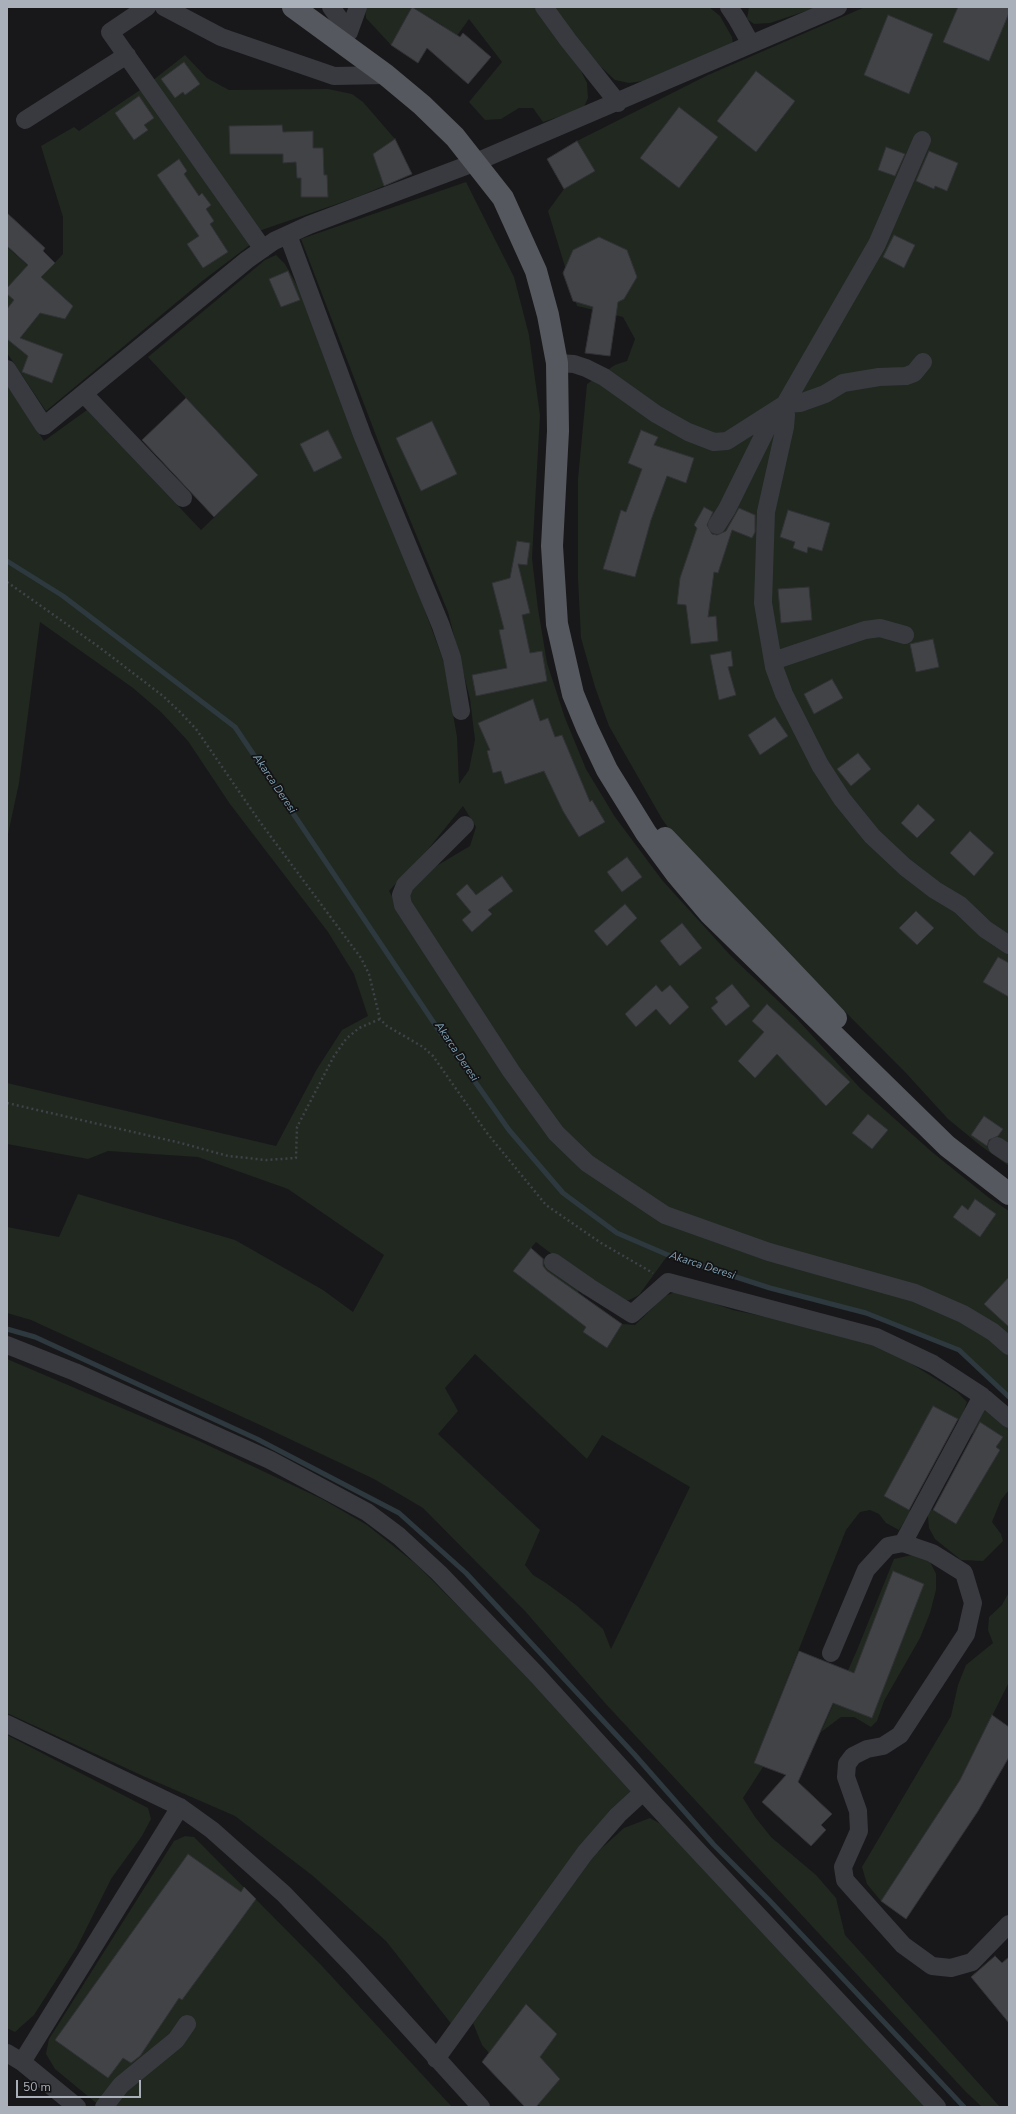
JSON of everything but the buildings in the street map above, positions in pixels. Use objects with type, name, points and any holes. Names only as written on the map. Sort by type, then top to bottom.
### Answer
[{"type":"main road","points":[[292,7],[386,75],[428,111],[455,137],[482,159]]},
{"type":"main road","points":[[315,7],[406,75],[461,127],[482,159],[503,198],[536,271],[562,363],[568,419],[564,525],[567,610],[578,663],[596,720],[628,780],[667,841],[709,886],[914,1098],[1009,1176]]},
{"type":"main road","points":[[562,363],[552,546],[557,624],[573,694],[587,728],[608,770],[646,833],[676,875],[710,914],[947,1146],[1009,1194]]},
{"type":"street","points":[[147,7],[110,32],[263,249]]},
{"type":"street","points":[[164,7],[221,38],[334,76],[386,75]]},
{"type":"street","points":[[331,7],[349,32]]},
{"type":"street","points":[[349,32],[358,7]]},
{"type":"street","points":[[544,7],[618,103]]},
{"type":"street","points":[[729,7],[750,44]]},
{"type":"street","points":[[7,369],[44,426],[263,249],[288,235],[309,225],[482,159],[618,103],[750,44],[838,7]]},
{"type":"street","points":[[25,120],[127,55]]},
{"type":"street","points":[[717,525],[727,509],[769,424],[785,404],[876,244],[922,140]]},
{"type":"street","points":[[288,235],[363,436],[441,626],[452,658],[461,711]]},
{"type":"street","points":[[562,363],[586,368],[604,377],[656,414],[688,432],[714,442],[727,442],[785,404],[800,403],[825,394],[843,383],[879,377],[906,376],[914,373],[923,362]]},
{"type":"street","points":[[84,394],[183,498]]},
{"type":"street","points":[[785,404],[785,427],[766,512],[763,603],[773,661],[784,694],[820,765],[842,799],[872,836],[906,867],[935,890],[960,905],[985,929],[1009,945]]},
{"type":"street","points":[[773,661],[865,630],[880,628],[905,635]]},
{"type":"street","points":[[465,825],[405,885],[401,895],[403,905],[511,1071],[556,1133],[586,1163],[665,1215],[769,1252],[915,1293],[962,1314],[993,1332],[1009,1346]]},
{"type":"street","points":[[553,1262],[632,1314],[668,1282],[876,1337],[933,1364],[982,1396],[1009,1419]]},
{"type":"street","points":[[7,1344],[75,1372],[270,1460],[367,1512],[399,1536],[439,1573],[537,1675],[643,1792],[937,2107]]},
{"type":"street","points":[[903,1543],[982,1396]]},
{"type":"street","points":[[831,1653],[866,1570],[888,1546],[903,1543],[932,1553],[964,1573],[973,1603],[966,1634],[900,1735],[883,1746],[867,1749],[853,1756],[847,1764],[846,1777],[858,1811],[859,1831],[843,1867],[845,1880],[903,1945],[932,1966],[951,1968],[972,1962],[1009,1924]]},
{"type":"street","points":[[7,1724],[180,1807],[217,1834],[284,1894],[354,1967],[481,2107]]},
{"type":"street","points":[[436,2059],[585,1853],[618,1815],[643,1792]]},
{"type":"street","points":[[77,2107],[15,2058],[180,1807]]},
{"type":"street","points":[[104,2107],[121,2085],[176,2040],[188,2024]]},
{"type":"path","points":[[7,582],[99,646],[163,696],[196,729],[260,822],[361,958],[369,974],[380,1019],[387,1026],[423,1047],[434,1056],[487,1133],[546,1205],[601,1243],[668,1282]]},
{"type":"path","points":[[7,1103],[181,1143],[228,1156],[266,1160],[296,1158],[297,1127],[334,1056],[346,1038],[359,1028],[380,1019]]},
{"type":"shaded area","points":[[365,7],[412,7],[391,45],[366,18]]},
{"type":"shaded area","points":[[412,7],[536,7],[580,69],[587,83],[588,98],[584,107],[543,122],[533,108],[519,108],[501,119],[485,120],[469,102],[502,62],[469,19],[454,40],[442,25]]},
{"type":"shaded area","points":[[554,7],[709,7],[720,16],[732,37],[733,44],[643,81],[629,83],[615,80],[601,67],[577,40]]},
{"type":"shaded area","points":[[749,7],[818,7],[770,23],[754,24],[747,19]]},
{"type":"shaded area","points":[[865,7],[1009,7],[1009,1166],[981,1146],[948,1119],[906,1073],[686,852],[662,819],[609,726],[595,687],[581,638],[578,579],[578,479],[587,384],[615,365],[627,361],[635,339],[623,317],[577,306],[548,211],[564,189],[577,141],[708,75]]},
{"type":"shaded area","points":[[185,55],[207,78],[229,90],[328,89],[352,94],[363,102],[395,139],[412,174],[360,196],[259,231],[152,81]]},
{"type":"shaded area","points":[[143,88],[251,244],[201,282],[46,411],[7,353],[7,247],[41,277],[63,254],[63,217],[41,146],[74,127],[79,131]]},
{"type":"shaded area","points":[[466,182],[514,277],[529,335],[540,415],[532,558],[538,609],[547,663],[565,718],[586,769],[615,817],[662,880],[731,956],[797,1019],[860,1088],[932,1152],[988,1197],[1009,1211],[1009,1338],[1002,1331],[965,1309],[903,1283],[773,1249],[712,1230],[666,1210],[589,1160],[557,1128],[412,911],[408,900],[410,890],[433,868],[470,846],[476,827],[463,806],[429,848],[389,891],[411,929],[551,1134],[583,1166],[663,1218],[770,1258],[907,1295],[952,1314],[990,1337],[1009,1355],[1009,1397],[959,1350],[866,1313],[770,1288],[668,1255],[639,1295],[629,1300],[619,1300],[569,1267],[536,1242],[531,1248],[576,1284],[579,1293],[598,1308],[583,1332],[607,1348],[622,1324],[635,1325],[665,1296],[678,1291],[733,1310],[856,1336],[899,1356],[957,1392],[967,1402],[960,1421],[933,1406],[884,1496],[911,1511],[899,1530],[886,1523],[879,1514],[870,1510],[860,1512],[846,1530],[754,1763],[763,1767],[743,1798],[755,1817],[771,1837],[816,1875],[836,1898],[845,1935],[1000,2107],[982,2107],[966,2092],[605,1703],[525,1611],[423,1508],[374,1479],[258,1424],[31,1320],[7,1313],[7,1227],[59,1237],[78,1194],[235,1240],[323,1290],[353,1312],[384,1255],[288,1189],[198,1157],[108,1151],[88,1159],[7,1144],[7,1083],[276,1146],[317,1069],[342,1030],[368,1016],[354,974],[328,932],[230,804],[188,741],[161,712],[133,688],[40,622],[19,783],[7,839],[7,385],[44,441],[87,410],[201,530],[258,475],[148,357],[265,260],[276,255],[285,264],[301,292],[326,363],[418,592],[444,662],[457,737],[459,784],[469,770],[475,740],[470,699],[448,612],[385,459],[301,239]],"holes":[[[475,1354],[587,1459],[602,1435],[690,1487],[611,1649],[603,1629],[576,1605],[533,1575],[525,1565],[540,1530],[438,1434],[458,1411],[445,1388]]]},
{"type":"shaded area","points":[[7,1359],[199,1441],[322,1499],[367,1525],[416,1564],[526,1674],[632,1791],[453,2026],[386,1941],[313,1876],[235,1816],[143,1776],[7,1713]]},
{"type":"shaded area","points":[[981,1407],[1009,1428],[1009,1490],[1001,1500],[992,1522],[1001,1534],[1003,1541],[983,1561],[961,1560],[935,1539],[929,1528],[927,1507],[956,1524],[1000,1450],[996,1447],[1002,1437],[980,1422],[973,1434],[970,1432]]},
{"type":"shaded area","points":[[912,1555],[927,1556],[936,1574],[936,1590],[930,1613],[920,1638],[884,1701],[877,1721],[871,1727],[854,1717],[841,1717],[821,1732],[857,1650],[894,1559]]},
{"type":"shaded area","points":[[1009,1592],[1009,1682],[960,1780],[881,1901],[867,1884],[862,1867],[951,1716],[958,1685],[966,1665],[993,1643],[988,1630],[989,1617],[1002,1605]]},
{"type":"shaded area","points":[[7,1735],[148,1808],[151,1819],[142,1836],[111,1879],[76,1949],[34,2015],[15,2032],[7,2028]]},
{"type":"shaded area","points":[[650,1818],[668,1828],[928,2107],[541,2107],[538,2104],[560,2079],[540,2057],[557,2034],[526,2004],[489,2053],[482,2045],[473,2023],[595,1854],[624,1828]]},
{"type":"shaded area","points":[[185,1836],[194,1837],[322,1966],[452,2107],[101,2107],[55,2069],[46,2054],[49,2039],[174,1841]]},
{"type":"waterway","name":"Akarca Deresi","points":[[7,561],[63,596],[235,727],[440,1032],[509,1130],[563,1193],[617,1233],[668,1255],[770,1288],[866,1313],[959,1350],[1009,1397]]},
{"type":"waterway","points":[[7,1329],[35,1337],[257,1439],[399,1513],[466,1573],[634,1754],[714,1845],[769,1900],[964,2107]]}]
